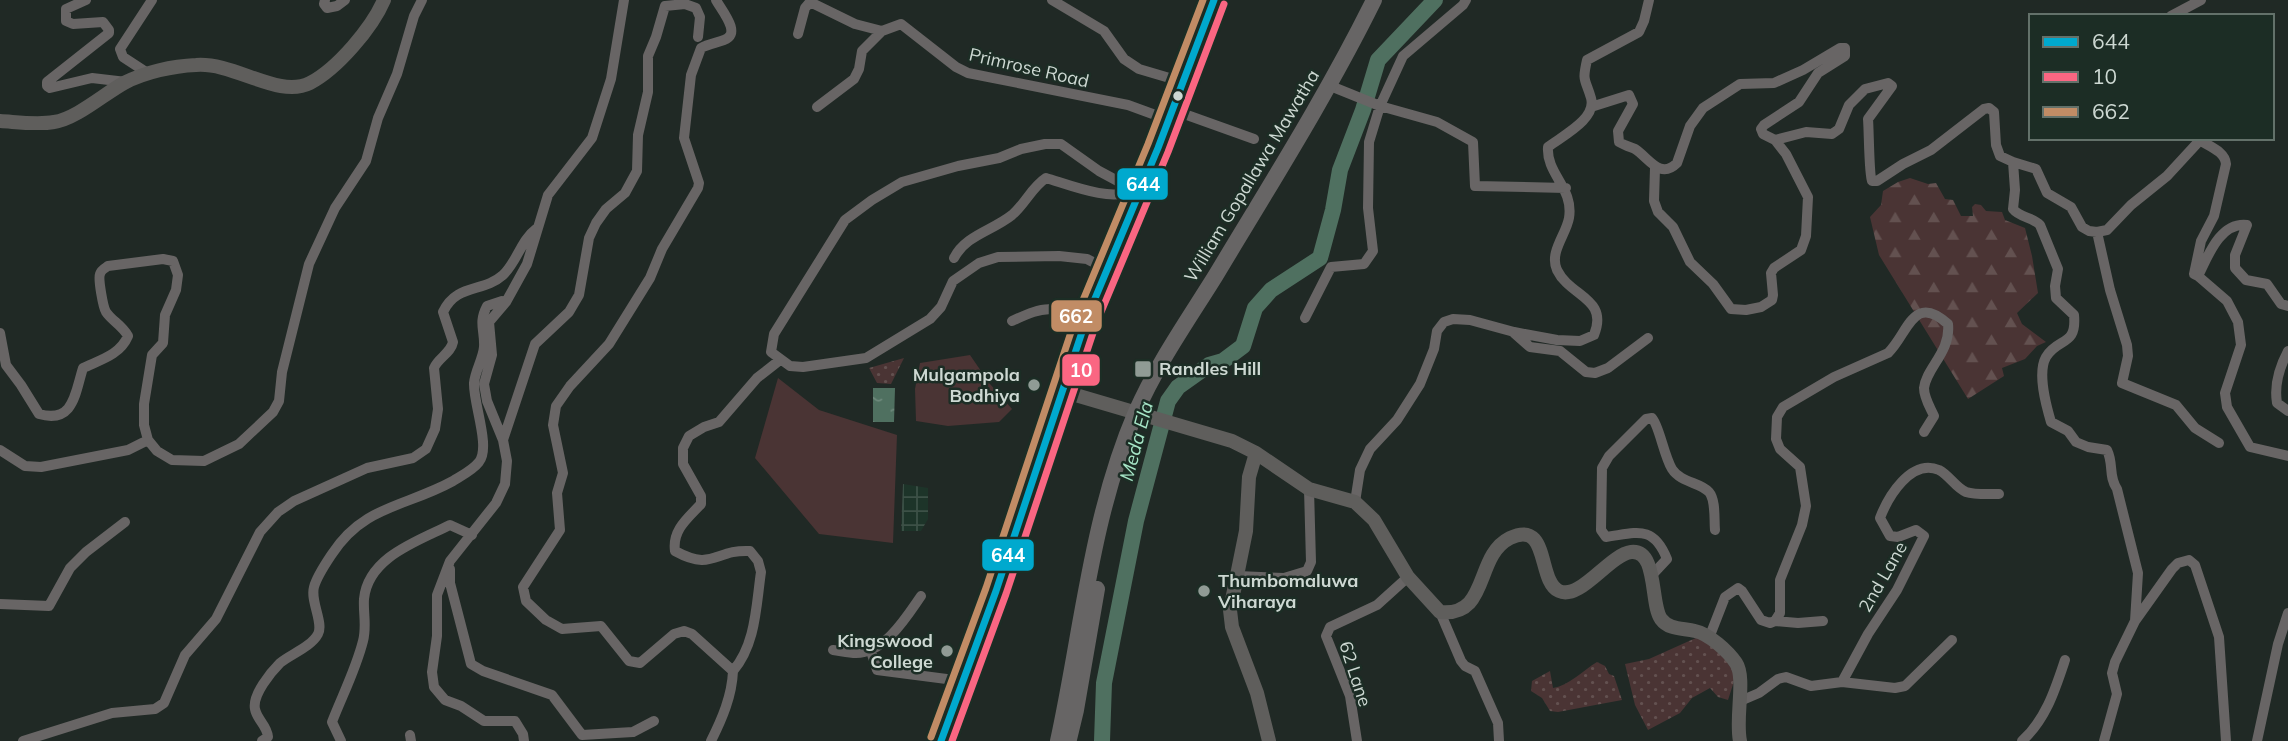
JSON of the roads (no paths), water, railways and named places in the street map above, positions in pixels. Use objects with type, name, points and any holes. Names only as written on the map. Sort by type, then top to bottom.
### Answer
[{"type":"highway","points":[[941,741],[996,591],[1086,320],[1108,270],[1136,192],[1171,115],[1214,0]]},
{"type":"main road","name":"William Gopallawa Mawatha","points":[[1068,741],[1076,710],[1108,529],[1121,479],[1159,369],[1328,85],[1374,0]]},
{"type":"main road","name":"William Gopallawa Mawatha","points":[[1058,741],[1101,514],[1111,482],[1145,415]]},
{"type":"street","points":[[86,0],[66,9],[66,21],[73,24],[103,22],[110,30],[109,33],[47,82],[47,86],[50,88],[92,78],[127,82]]},
{"type":"street","points":[[150,74],[123,57],[120,48],[152,0]]},
{"type":"street","points":[[325,0],[327,8],[337,6],[345,0]]},
{"type":"street","points":[[0,121],[54,122],[66,118],[127,82],[176,66],[202,64],[228,67],[281,87],[296,88],[311,82],[338,62],[380,11],[384,0]]},
{"type":"street","points":[[0,333],[6,365],[39,414],[48,417],[64,414],[71,406],[83,368],[119,351],[128,336],[122,325],[107,314],[104,307],[99,277],[101,271],[108,266],[163,259],[173,261],[178,275],[176,290],[165,315],[163,342],[152,355],[144,404],[144,425],[148,440],[157,451],[172,460],[204,461],[239,444],[273,412],[279,401],[282,372],[309,264],[335,208],[366,161],[377,118],[397,74],[414,16],[422,0]]},
{"type":"street","points":[[524,741],[515,721],[484,721],[461,706],[445,700],[434,687],[432,672],[437,636],[438,595],[450,561],[496,503],[505,484],[507,461],[503,440],[487,401],[484,384],[492,355],[489,322],[506,302],[527,264],[548,195],[592,138],[611,79],[624,0]]},
{"type":"street","points":[[716,0],[733,28],[729,38],[701,48],[691,75],[684,138],[699,183],[698,188],[662,249],[650,278],[609,344],[570,386],[556,406],[553,425],[563,473],[557,493],[560,530],[523,587],[526,601],[546,620],[562,629],[601,626],[629,661],[639,663],[674,634],[684,631],[692,634],[733,671]]},
{"type":"street","points":[[1052,0],[1104,31],[1124,59],[1139,69],[1183,82]]},
{"type":"street","points":[[1305,318],[1331,267],[1364,264],[1373,251],[1368,208],[1369,142],[1375,104],[1403,56],[1463,5],[1465,0]]},
{"type":"street","points":[[1355,502],[1360,470],[1370,449],[1397,420],[1420,384],[1434,349],[1437,331],[1444,322],[1453,319],[1470,320],[1557,340],[1580,341],[1594,335],[1599,322],[1595,306],[1563,279],[1556,267],[1556,251],[1569,217],[1566,188],[1547,158],[1548,146],[1587,117],[1592,100],[1583,79],[1587,60],[1639,32],[1649,0]]},
{"type":"street","points":[[2175,14],[2201,0]]},
{"type":"street","name":"Primrose Road","points":[[798,34],[805,8],[810,2],[855,24],[882,32],[901,24],[956,67],[968,73],[1171,115]]},
{"type":"street","points":[[503,440],[535,344],[569,312],[579,295],[589,238],[596,223],[606,209],[625,193],[638,172],[638,135],[648,92],[648,56],[665,6],[685,4],[696,8],[700,17],[698,37]]},
{"type":"street","points":[[817,107],[854,79],[863,51],[882,32]]},
{"type":"street","points":[[1591,107],[1629,95],[1633,104],[1618,131],[1619,142],[1637,150],[1655,167],[1662,170],[1672,168],[1677,163],[1690,126],[1703,108],[1740,84],[1774,83],[1803,70],[1840,48],[1845,48],[1845,56],[1818,74],[1799,102],[1762,129],[1763,134],[1775,140],[1786,154],[1808,197],[1806,236],[1801,250],[1774,268],[1771,273],[1772,300],[1761,307],[1731,309],[1713,284],[1690,262],[1673,227],[1658,212],[1654,201],[1655,167]]},
{"type":"street","points":[[1775,140],[1806,132],[1832,134],[1839,129],[1849,105],[1865,89],[1888,83],[1892,86],[1868,119],[1871,152],[1869,177],[1872,181],[1877,181],[1931,150],[1984,109],[1989,108],[1994,112],[1996,145],[2000,156],[2036,169],[2047,193],[2071,207],[2082,227],[2097,232],[2107,230],[2202,140],[2220,153],[2226,164],[2214,216],[2201,241],[2194,274],[2227,301],[2238,322],[2241,345],[2225,393],[2227,407],[2250,447],[2288,456]]},
{"type":"street","points":[[1328,85],[1375,104],[1437,122],[1473,142],[1475,187],[1566,188]]},
{"type":"street","points":[[1171,115],[1254,139]]},
{"type":"street","points":[[1108,270],[1087,259],[1059,256],[998,257],[979,263],[953,281],[941,307],[930,319],[866,358],[803,368],[790,366],[771,352],[774,334],[845,220],[902,182],[999,158],[1021,149],[1061,144],[1136,192]]},
{"type":"street","points":[[2013,162],[2013,209],[2021,216],[2037,222],[2042,229],[2058,269],[2056,298],[2074,315],[2075,329],[2071,337],[2047,355],[2042,369],[2049,415],[2051,422],[2068,431],[2076,442],[2107,450],[2112,460],[2112,482],[2117,489],[2138,573],[2135,621]]},
{"type":"street","points":[[954,258],[968,240],[1013,215],[1046,178],[1088,191],[1125,195],[1136,192]]},
{"type":"street","points":[[2198,276],[2206,259],[2227,230],[2238,224],[2247,225],[2235,255],[2235,268],[2246,280],[2267,284],[2281,304],[2288,306]]},
{"type":"street","points":[[23,741],[112,713],[155,709],[164,703],[186,655],[216,619],[260,532],[278,512],[293,501],[368,468],[413,458],[426,449],[435,429],[438,409],[434,368],[436,362],[452,347],[453,342],[443,312],[449,300],[462,291],[493,282],[505,273],[526,238],[536,228]]},
{"type":"street","points":[[2097,232],[2110,290],[2127,345],[2128,356],[2122,383],[2176,405],[2195,428],[2219,443]]},
{"type":"street","points":[[262,741],[268,737],[268,729],[255,709],[256,696],[279,664],[311,642],[319,633],[320,626],[313,602],[314,587],[333,553],[354,527],[373,513],[431,493],[463,475],[478,463],[482,456],[474,383],[484,347],[481,318],[487,306],[506,302]]},
{"type":"street","points":[[1012,321],[1038,309],[1059,310],[1086,320]]},
{"type":"street","points":[[1775,621],[1780,613],[1780,580],[1802,525],[1806,506],[1800,467],[1780,449],[1776,439],[1777,417],[1783,407],[1834,377],[1888,353],[1910,319],[1927,312],[1936,313],[1948,324],[1948,331],[1944,349],[1924,387],[1934,416],[1924,432]]},
{"type":"street","points":[[1514,332],[1530,347],[1560,351],[1586,373],[1608,368],[1648,338]]},
{"type":"street","points":[[2288,351],[2278,373],[2276,394],[2277,402],[2288,411]]},
{"type":"street","points":[[711,741],[724,715],[733,683],[733,671],[742,661],[750,642],[761,572],[758,561],[750,551],[738,551],[703,562],[690,560],[675,551],[678,528],[701,504],[701,496],[682,464],[683,447],[689,436],[719,422],[757,377],[780,360]]},
{"type":"street","points":[[1062,391],[1232,441],[1256,453],[1309,489],[1355,502],[1374,520],[1408,577],[1440,612],[1461,661],[1475,671],[1498,723],[1499,741]]},
{"type":"street","points":[[1652,575],[1667,559],[1651,535],[1634,532],[1606,537],[1601,530],[1602,468],[1609,456],[1646,419],[1652,418],[1656,422],[1660,441],[1676,474],[1709,491],[1713,499],[1715,530]]},
{"type":"street","points":[[0,450],[25,466],[41,467],[128,450],[148,440]]},
{"type":"street","points":[[1256,453],[1249,477],[1246,531],[1230,610],[1232,627],[1257,693],[1269,741]]},
{"type":"street","name":"2nd Lane","points":[[1842,681],[1897,590],[1924,536],[1916,530],[1898,537],[1891,536],[1884,527],[1880,518],[1892,494],[1914,472],[1938,470],[1965,492],[1999,495]]},
{"type":"street","points":[[1238,576],[1284,578],[1307,571],[1311,562],[1309,489]]},
{"type":"street","points":[[0,604],[49,606],[70,568],[125,522]]},
{"type":"street","points":[[341,741],[332,722],[363,643],[366,624],[364,598],[373,574],[385,560],[402,549],[450,525],[471,535]]},
{"type":"street","points":[[1440,612],[1452,614],[1465,607],[1476,596],[1493,552],[1511,537],[1529,535],[1537,542],[1549,578],[1561,592],[1582,586],[1623,554],[1635,551],[1642,554],[1650,564],[1655,605],[1661,618],[1668,625],[1696,631],[1709,638],[1737,663],[1742,681],[1738,702],[1740,741]]},
{"type":"street","points":[[450,561],[450,583],[471,664],[483,671],[552,695],[582,736],[633,732],[654,721]]},
{"type":"street","points":[[2104,741],[2114,710],[2116,684],[2112,673],[2115,662],[2135,621],[2172,569],[2183,561],[2193,562],[2219,637],[2226,741]]},
{"type":"street","name":"62 Lane","points":[[1357,741],[1350,696],[1326,636],[1330,626],[1377,605],[1408,577]]},
{"type":"street","points":[[1709,638],[1725,597],[1738,588],[1762,620],[1770,623],[1823,621]]},
{"type":"street","points":[[833,649],[859,653],[885,640],[900,627],[921,596]]},
{"type":"street","points":[[2257,741],[2278,644],[2288,613]]},
{"type":"street","points":[[1738,702],[1759,693],[1777,679],[1786,677],[1811,687],[1842,681],[1895,688],[1905,686],[1952,640]]},
{"type":"street","points":[[870,648],[877,670],[962,681]]},
{"type":"street","points":[[2022,741],[2030,734],[2051,702],[2065,660]]},
{"type":"water","points":[[873,388],[895,388],[894,422],[873,422]]},
{"type":"waterway","name":"Meda Ela","points":[[1102,741],[1104,683],[1136,521],[1168,401],[1178,387],[1243,346],[1255,308],[1271,290],[1320,258],[1340,170],[1363,110],[1378,60],[1435,0]]},
{"type":"place","name":"Randles Hill","points":[[1143,369]]},
{"type":"place","name":"Mulgampola Bodhiya","points":[[1034,385]]},
{"type":"place","name":"Thumbomaluwa Viharaya","points":[[1204,591]]},
{"type":"place","name":"Kingswood College","points":[[947,651]]}]
